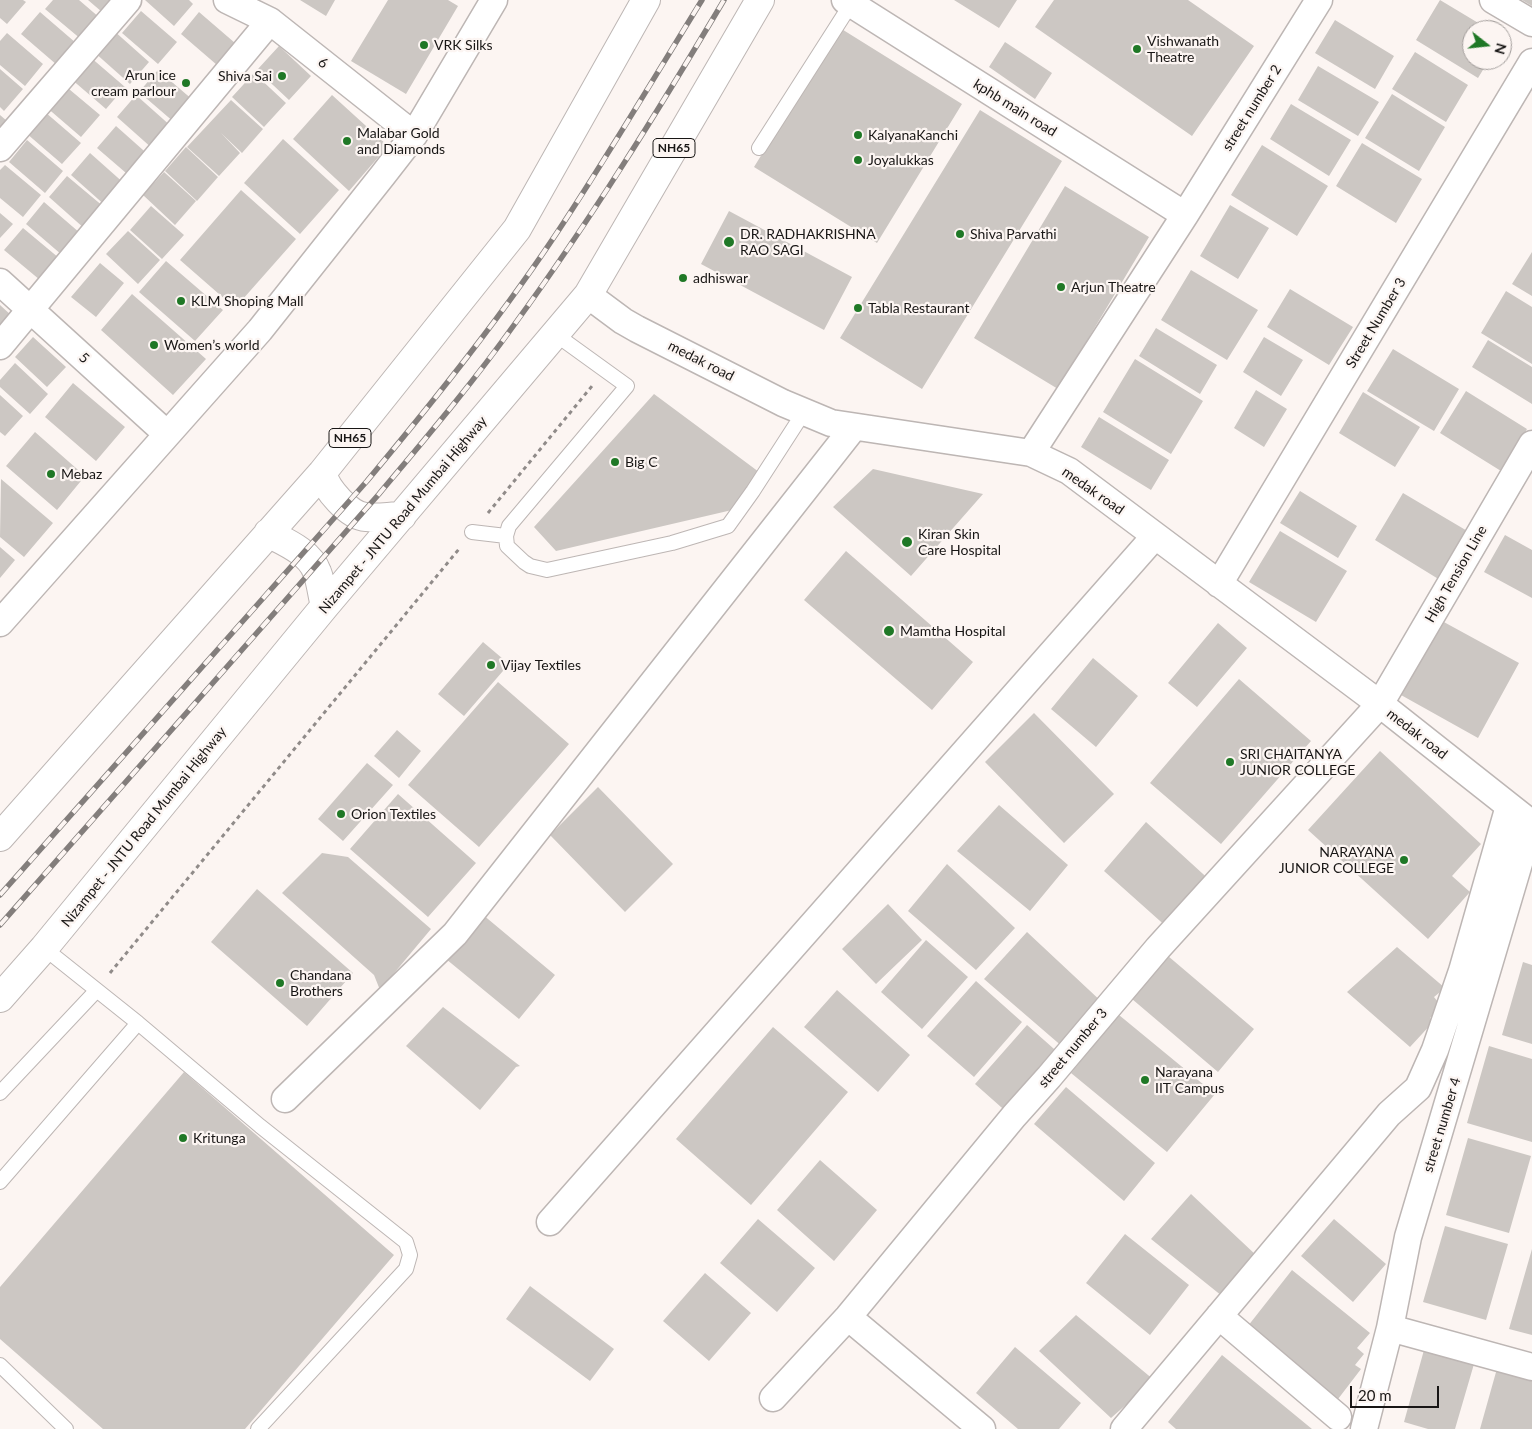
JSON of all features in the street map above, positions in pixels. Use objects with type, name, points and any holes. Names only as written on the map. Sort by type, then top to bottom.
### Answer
[{"type":"highway","name":"NH65","points":[[0,837],[322,474],[517,229],[646,0]]},
{"type":"highway","name":"Nizampet - JNTU Road Mumbai Highway","points":[[0,998],[44,948],[324,606],[588,295],[760,0]]},
{"type":"highway","points":[[322,474],[324,483],[330,490],[358,515],[364,517],[402,516]]},
{"type":"highway","points":[[268,533],[304,555],[317,570],[324,606]]},
{"type":"street","points":[[0,148],[128,0]]},
{"type":"street","name":"6","points":[[227,0],[270,21],[414,135]]},
{"type":"street","points":[[0,623],[260,330],[414,135],[494,0]]},
{"type":"street","name":"street number 2","points":[[1031,454],[1185,215],[1319,0]]},
{"type":"street","points":[[1493,0],[1532,23]]},
{"type":"street","name":"kphb main road","points":[[848,2],[1185,215]]},
{"type":"street","points":[[0,346],[270,21]]},
{"type":"street","name":"Street Number 3","points":[[1219,584],[1532,62]]},
{"type":"street","name":"5","points":[[0,282],[167,434]]},
{"type":"street","name":"medak road","points":[[588,295],[623,321],[783,403],[831,423],[1031,454],[1069,471],[1380,704],[1532,824]]},
{"type":"street","points":[[285,1099],[456,934],[854,427]]},
{"type":"street","name":"High Tension Line","points":[[1380,704],[1532,444]]},
{"type":"street","points":[[550,1222],[1155,536]]},
{"type":"street","name":"street number 3","points":[[773,1398],[848,1317],[1014,1116],[1049,1078],[1158,948],[1380,704]]},
{"type":"street","points":[[1124,1429],[1389,1114],[1418,1088],[1435,1050],[1462,971],[1509,806]]},
{"type":"street","name":"street number 4","points":[[1364,1429],[1390,1328],[1408,1237],[1532,824]]},
{"type":"street","points":[[1219,1316],[1338,1417]]},
{"type":"street","points":[[848,1317],[982,1429]]},
{"type":"street","points":[[1390,1328],[1532,1367]]},
{"type":"lane","points":[[759,148],[848,2]]},
{"type":"lane","points":[[556,334],[627,386],[509,526],[506,536],[507,546],[530,566],[548,570],[672,543],[728,526],[804,412]]},
{"type":"lane","points":[[472,532],[506,536]]},
{"type":"lane","points":[[44,948],[138,1023],[260,1126],[406,1242],[410,1255],[406,1269],[258,1429]]},
{"type":"lane","points":[[0,1093],[96,990]]},
{"type":"lane","points":[[0,1182],[138,1023]]},
{"type":"lane","points":[[0,1365],[66,1429]]},
{"type":"path","points":[[96,990],[605,370]]},
{"type":"building","points":[[0,0],[23,0],[26,2],[7,24],[0,18]]},
{"type":"building","points":[[53,0],[79,0],[100,18],[82,40],[45,9]]},
{"type":"building","points":[[88,0],[113,0],[102,12]]},
{"type":"building","points":[[145,0],[189,0],[193,4],[174,26]]},
{"type":"building","points":[[300,0],[335,0],[326,16]]},
{"type":"building","points":[[388,0],[448,0],[458,6],[406,94],[351,61]]},
{"type":"building","points":[[954,0],[1017,0],[999,28]]},
{"type":"building","points":[[1054,0],[1188,0],[1254,46],[1192,136],[1035,27]]},
{"type":"building","points":[[1440,0],[1473,20],[1462,20],[1462,68],[1416,40]]},
{"type":"building","points":[[1522,0],[1532,0],[1532,6]]},
{"type":"building","points":[[141,11],[177,42],[158,64],[122,33]]},
{"type":"building","points":[[40,12],[76,43],[57,65],[21,34]]},
{"type":"building","points":[[199,12],[235,43],[217,65],[181,34]]},
{"type":"building","points":[[1335,20],[1394,56],[1375,89],[1315,53]]},
{"type":"building","name":"KalyanaKanchi","points":[[840,28],[962,104],[877,243],[754,167]]},
{"type":"building","points":[[113,30],[149,62],[130,84],[94,52]]},
{"type":"building","points":[[7,33],[43,64],[25,86],[0,65],[0,41]]},
{"type":"building","points":[[1005,42],[1052,73],[1035,99],[989,67]]},
{"type":"building","points":[[279,46],[311,76],[289,100],[257,70]]},
{"type":"building","points":[[1415,52],[1468,85],[1446,122],[1392,89]]},
{"type":"building","points":[[89,56],[125,87],[106,109],[70,78]]},
{"type":"building","points":[[1318,66],[1379,102],[1358,136],[1298,100]]},
{"type":"building","points":[[0,69],[23,89],[4,111],[0,107]]},
{"type":"building","points":[[158,70],[194,101],[175,123],[139,92]]},
{"type":"building","points":[[1465,70],[1483,70],[1478,78]]},
{"type":"building","points":[[254,73],[286,103],[264,127],[232,97]]},
{"type":"building","points":[[63,84],[100,115],[81,137],[45,106]]},
{"type":"building","points":[[1392,94],[1445,127],[1419,171],[1365,138]]},
{"type":"building","points":[[136,95],[172,127],[153,149],[117,117]]},
{"type":"building","points":[[332,95],[388,146],[349,191],[293,139]]},
{"type":"building","points":[[231,100],[263,129],[242,153],[221,133],[240,153],[219,176],[187,147]]},
{"type":"building","points":[[1291,104],[1351,140],[1329,176],[1270,139]]},
{"type":"building","name":"Shiva Parvathi","points":[[980,110],[1062,161],[922,389],[840,338]]},
{"type":"building","points":[[45,112],[81,143],[62,164],[26,133]]},
{"type":"building","points":[[0,115],[7,121],[0,128]]},
{"type":"building","points":[[116,126],[152,158],[133,179],[97,148]]},
{"type":"building","points":[[283,139],[339,190],[300,234],[244,183]]},
{"type":"building","points":[[27,140],[63,171],[45,193],[9,162]]},
{"type":"building","points":[[1362,143],[1422,179],[1396,223],[1336,186]]},
{"type":"building","points":[[1262,145],[1328,186],[1297,236],[1231,195]]},
{"type":"building","points":[[186,147],[218,177],[197,201],[165,171]]},
{"type":"building","points":[[90,153],[126,185],[107,207],[71,175]]},
{"type":"building","points":[[5,165],[41,195],[23,217],[0,198],[0,170]]},
{"type":"building","points":[[164,172],[196,201],[175,225],[143,195]]},
{"type":"building","points":[[67,176],[104,207],[85,229],[49,197]]},
{"type":"building","name":"Arjun Theatre","points":[[1065,186],[1149,237],[1058,389],[974,338]]},
{"type":"building","points":[[241,190],[296,239],[235,308],[180,260]]},
{"type":"building","points":[[44,202],[80,233],[62,255],[26,224]]},
{"type":"building","points":[[1230,205],[1269,228],[1238,279],[1200,256]]},
{"type":"building","points":[[151,206],[184,235],[162,259],[130,230]]},
{"type":"building","points":[[729,211],[852,277],[824,330],[701,264]]},
{"type":"building","points":[[0,213],[13,224],[0,238]]},
{"type":"building","points":[[23,228],[59,258],[40,280],[4,250]]},
{"type":"building","points":[[128,231],[160,260],[138,284],[106,254]]},
{"type":"building","points":[[1532,252],[1532,296],[1512,284]]},
{"type":"building","name":"KLM Shoping Mall","points":[[166,261],[223,310],[195,341],[139,292]]},
{"type":"building","points":[[100,263],[124,283],[96,317],[71,297]]},
{"type":"building","points":[[1191,270],[1258,310],[1227,360],[1161,320]]},
{"type":"building","points":[[1290,289],[1353,327],[1329,365],[1267,327]]},
{"type":"building","points":[[1506,291],[1532,307],[1532,364],[1481,333]]},
{"type":"building","points":[[132,294],[206,359],[173,395],[101,330]]},
{"type":"building","points":[[0,305],[12,316],[0,329]]},
{"type":"building","points":[[1156,328],[1217,365],[1200,394],[1139,356]]},
{"type":"building","points":[[33,337],[66,367],[47,387],[15,357]]},
{"type":"building","points":[[1264,337],[1303,360],[1281,396],[1243,372]]},
{"type":"building","points":[[1488,340],[1532,367],[1532,404],[1472,367]]},
{"type":"building","points":[[1393,349],[1459,389],[1434,431],[1367,391]]},
{"type":"building","points":[[1135,359],[1203,401],[1171,454],[1103,412]]},
{"type":"building","points":[[15,363],[48,394],[30,414],[0,387],[0,380]]},
{"type":"building","points":[[73,383],[125,427],[96,461],[45,417]]},
{"type":"building","points":[[1256,390],[1287,409],[1264,447],[1234,428]]},
{"type":"building","points":[[1466,391],[1527,429],[1501,471],[1440,433]]},
{"type":"building","points":[[1363,392],[1420,427],[1395,467],[1339,433]]},
{"type":"building","points":[[654,394],[759,472],[732,510],[556,551],[534,527]]},
{"type":"building","points":[[0,395],[23,416],[5,436],[0,432]]},
{"type":"building","points":[[1099,417],[1169,460],[1151,490],[1081,447]]},
{"type":"building","points":[[35,432],[85,476],[57,510],[6,466]]},
{"type":"building","name":"Kiran Skin Care Hospital","points":[[873,469],[983,494],[911,576],[833,507]]},
{"type":"building","points":[[1,479],[53,523],[24,557],[0,537]]},
{"type":"building","points":[[1300,491],[1357,526],[1338,558],[1280,523]]},
{"type":"building","points":[[1403,493],[1469,532],[1440,580],[1375,540]]},
{"type":"building","points":[[1280,531],[1347,571],[1316,622],[1249,582]]},
{"type":"building","points":[[1505,535],[1532,550],[1532,598],[1484,572]]},
{"type":"building","points":[[0,547],[15,560],[0,578]]},
{"type":"building","name":"Mamtha Hospital","points":[[846,551],[973,662],[932,710],[804,600]]},
{"type":"building","points":[[1442,621],[1519,663],[1478,738],[1401,695]]},
{"type":"building","points":[[1218,623],[1247,648],[1197,707],[1168,683]]},
{"type":"building","points":[[483,642],[509,664],[464,716],[438,694]]},
{"type":"building","points":[[1093,658],[1138,696],[1096,747],[1051,709]]},
{"type":"building","name":"SRI CHAITANYA JUNIOR COLLEGE","points":[[1239,679],[1311,741],[1221,844],[1150,783]]},
{"type":"building","points":[[498,682],[569,744],[479,847],[408,785]]},
{"type":"building","points":[[1034,713],[1114,794],[1064,843],[985,762]]},
{"type":"building","points":[[397,730],[421,751],[399,778],[374,756]]},
{"type":"building","name":"NARAYANA JUNIOR COLLEGE","points":[[1380,751],[1481,844],[1452,876],[1470,892],[1428,939],[1308,830]]},
{"type":"building","points":[[367,763],[393,785],[343,841],[318,819]]},
{"type":"building","points":[[598,787],[673,864],[625,912],[550,835]]},
{"type":"building","points":[[398,794],[476,863],[428,917],[350,849]]},
{"type":"building","points":[[999,805],[1068,865],[1030,911],[957,851]]},
{"type":"building","points":[[1146,822],[1214,884],[1169,929],[1104,871]]},
{"type":"building","points":[[322,853],[348,857],[431,929],[380,990],[374,975],[282,893]]},
{"type":"building","points":[[947,864],[1015,928],[976,970],[908,911]]},
{"type":"building","points":[[257,889],[353,973],[307,1026],[211,942]]},
{"type":"building","points":[[888,904],[922,940],[876,984],[842,949]]},
{"type":"building","points":[[482,914],[555,975],[519,1019],[446,959]]},
{"type":"building","points":[[1027,932],[1104,1004],[1064,1048],[984,979]]},
{"type":"building","points":[[926,940],[968,977],[922,1029],[881,992]]},
{"type":"building","points":[[1397,947],[1445,988],[1434,997],[1442,1007],[1430,1018],[1434,1021],[1410,1047],[1347,992]]},
{"type":"building","points":[[1168,956],[1254,1029],[1218,1072],[1132,999]]},
{"type":"building","points":[[1523,962],[1532,965],[1532,1044],[1502,1035]]},
{"type":"building","points":[[976,981],[1022,1022],[974,1077],[927,1036]]},
{"type":"building","points":[[837,990],[910,1055],[878,1092],[804,1027]]},
{"type":"building","points":[[443,1007],[520,1066],[516,1067],[480,1110],[406,1046]]},
{"type":"building","points":[[1119,1015],[1215,1094],[1167,1152],[1071,1073]]},
{"type":"building","points":[[1027,1025],[1062,1056],[1010,1115],[975,1084]]},
{"type":"building","points":[[773,1027],[848,1092],[751,1205],[676,1139]]},
{"type":"building","points":[[1489,1046],[1532,1059],[1532,1142],[1467,1123]]},
{"type":"building","points":[[184,1072],[394,1255],[245,1429],[103,1429],[0,1339],[0,1287]]},
{"type":"building","points":[[1066,1087],[1155,1163],[1124,1201],[1034,1124]]},
{"type":"building","points":[[1468,1138],[1531,1156],[1509,1233],[1446,1215]]},
{"type":"building","points":[[820,1160],[877,1210],[834,1261],[777,1210]]},
{"type":"building","points":[[1191,1194],[1257,1256],[1222,1296],[1151,1239]]},
{"type":"building","points":[[758,1219],[815,1268],[777,1312],[720,1263]]},
{"type":"building","points":[[1334,1219],[1386,1264],[1353,1302],[1301,1256]]},
{"type":"building","points":[[1445,1226],[1508,1244],[1486,1320],[1423,1302]]},
{"type":"building","points":[[1125,1234],[1189,1285],[1150,1335],[1086,1283]]},
{"type":"building","points":[[1532,1249],[1532,1335],[1509,1329]]},
{"type":"building","points":[[1292,1270],[1370,1333],[1357,1348],[1364,1354],[1355,1365],[1361,1369],[1335,1403],[1244,1331]]},
{"type":"building","points":[[705,1273],[751,1313],[709,1361],[663,1321]]},
{"type":"building","points":[[530,1286],[614,1349],[590,1381],[506,1319]]},
{"type":"building","points":[[1076,1315],[1154,1380],[1111,1418],[1039,1351]]},
{"type":"building","points":[[1015,1347],[1081,1403],[1059,1429],[1018,1429],[976,1393]]},
{"type":"building","points":[[1424,1350],[1474,1364],[1455,1429],[1428,1429],[1404,1422]]},
{"type":"building","points":[[1222,1355],[1312,1429],[1176,1429],[1168,1422]]},
{"type":"building","points":[[1498,1365],[1532,1375],[1532,1429],[1480,1429]]},
{"type":"railway","points":[[0,895],[367,481],[445,385],[495,320],[566,219],[702,0]]},
{"type":"railway","points":[[0,925],[379,494],[465,390],[570,246],[649,124],[724,0]]},
{"type":"place","name":"VRK Silks","points":[[424,45]]},
{"type":"place","name":"Vishwanath Theatre","points":[[1137,49]]},
{"type":"place","name":"Shiva Sai","points":[[282,76]]},
{"type":"place","name":"Arun ice cream parlour","points":[[186,83]]},
{"type":"place","name":"KalyanaKanchi","points":[[858,135]]},
{"type":"place","name":"Malabar Gold and Diamonds","points":[[347,141]]},
{"type":"place","name":"Joyalukkas","points":[[858,160]]},
{"type":"place","name":"Shiva Parvathi","points":[[960,234]]},
{"type":"place","name":"DR. RADHAKRISHNA RAO SAGI","points":[[729,242]]},
{"type":"place","name":"adhiswar","points":[[683,278]]},
{"type":"place","name":"Arjun Theatre","points":[[1061,287]]},
{"type":"place","name":"KLM Shoping Mall","points":[[181,301]]},
{"type":"place","name":"Tabla Restaurant","points":[[858,308]]},
{"type":"place","name":"Women’s world","points":[[154,345]]},
{"type":"place","name":"Big C","points":[[615,462]]},
{"type":"place","name":"Mebaz","points":[[51,474]]},
{"type":"place","name":"Kiran Skin Care Hospital","points":[[907,542]]},
{"type":"place","name":"Mamtha Hospital","points":[[889,631]]},
{"type":"place","name":"Vijay Textiles","points":[[491,665]]},
{"type":"place","name":"SRI CHAITANYA JUNIOR COLLEGE","points":[[1230,762]]},
{"type":"place","name":"Orion Textiles","points":[[341,814]]},
{"type":"place","name":"NARAYANA JUNIOR COLLEGE","points":[[1404,860]]},
{"type":"place","name":"Chandana Brothers","points":[[280,983]]},
{"type":"place","name":"Narayana IIT Campus","points":[[1145,1080]]},
{"type":"place","name":"Kritunga","points":[[183,1138]]}]
